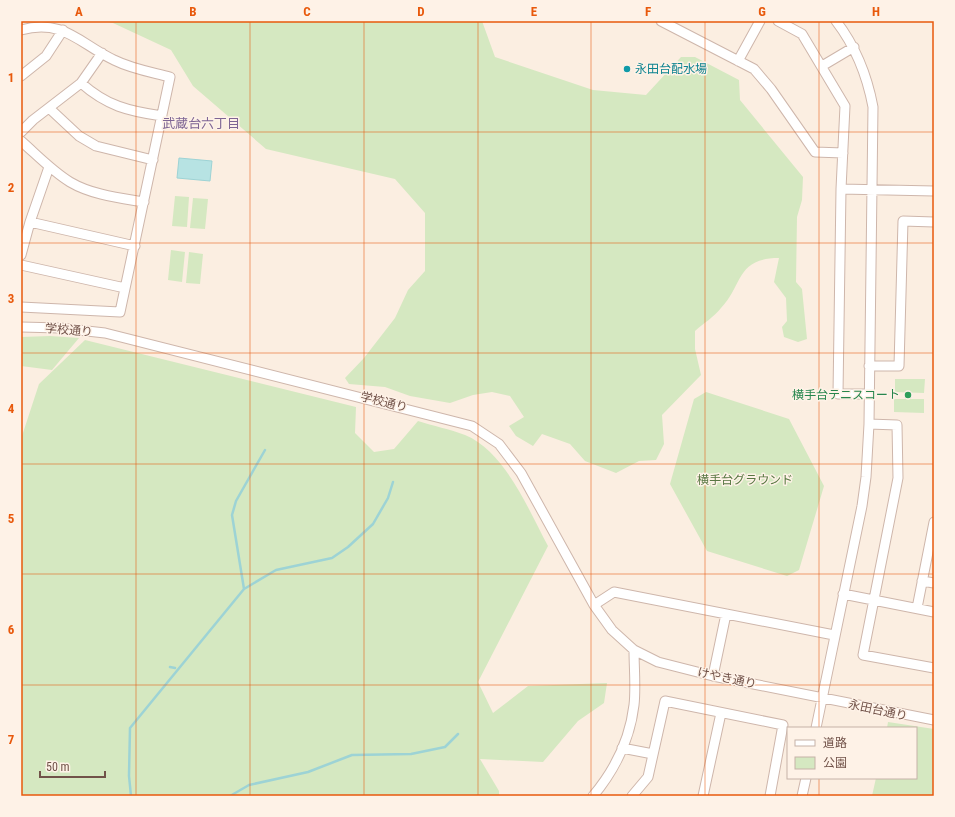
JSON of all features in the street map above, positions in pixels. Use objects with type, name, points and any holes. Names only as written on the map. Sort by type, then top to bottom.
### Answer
[{"type":"street","points":[[661,21],[754,69],[771,89],[815,152],[843,153]]},
{"type":"street","points":[[738,62],[760,21]]},
{"type":"street","points":[[778,21],[802,34],[845,106],[841,190],[838,394],[869,394]]},
{"type":"street","points":[[816,727],[862,506],[866,477],[869,424],[873,107],[869,86],[854,47],[836,21]]},
{"type":"street","points":[[21,30],[38,27],[63,30],[78,37],[102,53],[132,68],[170,78],[120,312],[21,307]]},
{"type":"street","points":[[21,76],[46,56],[63,30]]},
{"type":"street","points":[[822,66],[854,47]]},
{"type":"street","points":[[21,132],[80,83],[102,53]]},
{"type":"street","points":[[80,83],[96,96],[108,103],[134,112],[162,116]]},
{"type":"street","points":[[49,108],[79,136],[96,146],[153,160]]},
{"type":"street","points":[[21,141],[49,167],[72,183],[91,191],[144,202]]},
{"type":"street","points":[[21,256],[30,222],[49,167]]},
{"type":"street","points":[[841,190],[934,191]]},
{"type":"street","points":[[869,366],[899,366],[903,221],[934,222]]},
{"type":"street","points":[[30,222],[135,246]]},
{"type":"street","points":[[21,265],[125,288]]},
{"type":"street","name":"学校通り","points":[[21,327],[60,328],[105,333],[472,426],[500,444],[521,473],[594,605],[612,630],[634,650]]},
{"type":"street","points":[[869,424],[897,425],[898,478],[863,654],[934,668]]},
{"type":"street","points":[[917,608],[934,527]]},
{"type":"street","points":[[922,580],[934,583]]},
{"type":"street","points":[[594,605],[614,592],[834,636]]},
{"type":"street","points":[[843,594],[934,612]]},
{"type":"street","points":[[713,676],[726,614]]},
{"type":"street","points":[[593,796],[602,784],[622,748],[631,726],[634,705],[634,650]]},
{"type":"street","name":"けやき通り","points":[[634,650],[658,662],[713,676],[822,698]]},
{"type":"street","name":"永田台通り","points":[[822,698],[887,712],[934,720]]},
{"type":"street","points":[[632,796],[648,777],[665,701],[783,725],[770,796]]},
{"type":"street","points":[[703,796],[721,713]]},
{"type":"street","points":[[622,748],[653,754]]},
{"type":"street","points":[[802,796],[806,779]]},
{"type":"green space","points":[[103,21],[482,21],[495,57],[593,90],[646,95],[681,57],[695,57],[739,80],[740,100],[803,177],[802,200],[797,217],[796,282],[802,289],[807,339],[798,342],[784,337],[782,327],[787,321],[786,298],[774,282],[779,258],[765,259],[755,263],[742,274],[728,299],[718,311],[695,331],[695,349],[701,375],[662,415],[664,444],[656,460],[639,461],[616,473],[585,461],[570,444],[542,434],[533,446],[516,436],[509,426],[524,417],[510,396],[492,392],[473,395],[450,403],[410,396],[385,387],[349,384],[345,378],[364,358],[395,318],[408,290],[425,271],[425,213],[395,179],[266,149],[193,86],[171,50],[113,23]]},
{"type":"green space","points":[[175,196],[189,197],[187,227],[172,226]]},
{"type":"green space","points":[[193,198],[208,199],[205,229],[190,228]]},
{"type":"green space","points":[[171,250],[185,252],[182,282],[168,280]]},
{"type":"green space","points":[[189,252],[203,254],[200,284],[186,283]]},
{"type":"green space","points":[[50,336],[79,338],[52,370],[21,366],[21,337]]},
{"type":"green space","points":[[85,340],[356,407],[355,433],[374,452],[394,449],[418,421],[465,435],[479,443],[492,454],[504,468],[524,500],[548,546],[478,682],[493,713],[528,686],[607,683],[604,703],[578,721],[543,762],[480,759],[499,791],[499,796],[21,796],[21,439],[39,384]]},
{"type":"green space","points":[[895,379],[925,379],[924,393],[895,392]]},
{"type":"green space","name":"横手台グラウンド","points":[[706,392],[789,419],[824,486],[799,570],[787,576],[707,551],[670,484],[694,399]]},
{"type":"green space","points":[[894,399],[924,399],[924,413],[894,412]]},
{"type":"green space","points":[[888,722],[934,729],[934,796],[872,796],[876,779],[917,779],[917,727],[887,727]]},
{"type":"water","points":[[179,158],[212,161],[210,181],[177,178]]},
{"type":"waterway","points":[[244,589],[232,515],[236,501],[265,450]]},
{"type":"waterway","points":[[131,796],[129,776],[130,728],[244,589],[276,570],[332,558],[348,547],[373,524],[388,498],[393,482]]},
{"type":"waterway","points":[[170,667],[175,668]]},
{"type":"waterway","points":[[230,796],[249,785],[308,772],[352,755],[411,754],[445,747],[458,734]]},
{"type":"place","name":"永田台配水場","points":[[627,69]]},
{"type":"place","name":"横手台テニスコート","points":[[908,395]]},
{"type":"district","name":"武蔵台六丁目","points":[[201,123]]}]
